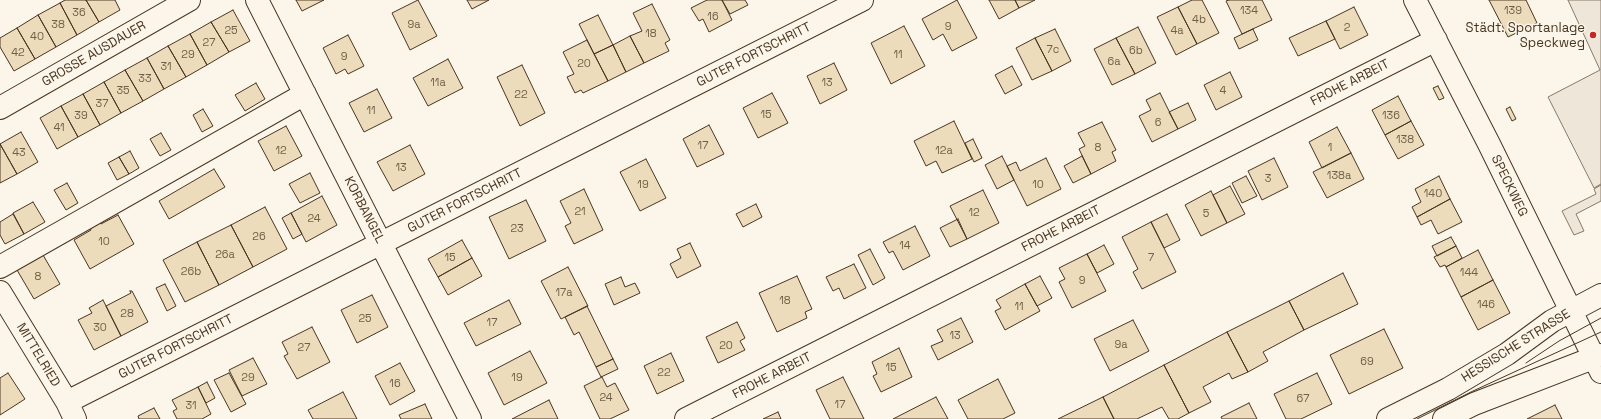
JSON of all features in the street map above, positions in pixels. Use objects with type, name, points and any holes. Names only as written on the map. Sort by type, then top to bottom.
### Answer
[{"type":"street","name":"GROSSE AUSDAUER","points":[[0,108],[188,0]]},
{"type":"street","name":"KORBANGEL","points":[[257,0],[470,419]]},
{"type":"street","name":"GUTER FORTSCHRITT","points":[[71,411],[381,244],[862,0]]},
{"type":"street","name":"SPECKWEG","points":[[1415,0],[1570,311],[1599,362]]},
{"type":"street","name":"FROHE ARBEIT","points":[[686,419],[1436,40]]},
{"type":"street","points":[[0,267],[305,94]]},
{"type":"street","name":"MITTELRIED","points":[[0,292],[71,411]]},
{"type":"street","name":"HESSISCHE STRASSE","points":[[1388,419],[1448,389],[1507,354],[1552,321],[1601,295]]},
{"type":"street","points":[[1444,419],[1474,404],[1599,362]]},
{"type":"shaded area","points":[[1568,0],[1601,0],[1601,184],[1594,188],[1548,97],[1600,70]]},
{"type":"shaded area","points":[[1601,185],[1601,201],[1576,214],[1584,231],[1574,235],[1562,211],[1596,194],[1594,189]]},
{"type":"building","points":[[65,0],[86,0],[99,22],[77,35],[60,3]]},
{"type":"building","points":[[86,0],[115,0],[120,10],[99,22]]},
{"type":"building","points":[[296,0],[324,0],[302,11]]},
{"type":"building","points":[[418,0],[437,36],[410,50],[392,13]]},
{"type":"building","points":[[467,0],[489,0],[472,9]]},
{"type":"building","points":[[707,0],[722,0],[732,20],[709,32],[703,19],[699,21],[691,8]]},
{"type":"building","points":[[722,0],[745,0],[748,5],[730,14]]},
{"type":"building","points":[[957,0],[977,38],[952,51],[943,34],[933,40],[922,19]]},
{"type":"building","points":[[989,0],[1015,0],[1019,8],[999,19]]},
{"type":"building","points":[[1015,0],[1035,0],[1019,8]]},
{"type":"building","points":[[1192,0],[1202,0],[1219,33],[1197,44],[1178,7]]},
{"type":"building","points":[[1262,0],[1272,20],[1242,34],[1226,1]]},
{"type":"building","points":[[1489,0],[1526,0],[1537,23],[1508,37]]},
{"type":"building","points":[[60,3],[77,35],[56,47],[38,15]]},
{"type":"building","points":[[652,4],[670,40],[665,43],[669,51],[644,63],[630,36],[642,31],[633,13]]},
{"type":"building","points":[[1178,7],[1197,44],[1176,55],[1157,17]]},
{"type":"building","points":[[1354,7],[1368,35],[1340,49],[1326,21]]},
{"type":"building","points":[[233,10],[250,41],[229,52],[211,22]]},
{"type":"building","points":[[38,15],[56,47],[35,59],[17,28]]},
{"type":"building","points":[[598,15],[613,45],[594,54],[579,24]]},
{"type":"building","points":[[1326,21],[1335,39],[1298,56],[1289,38]]},
{"type":"building","points":[[211,22],[229,52],[207,65],[190,34]]},
{"type":"building","points":[[904,26],[925,66],[891,84],[871,43]]},
{"type":"building","points":[[1138,27],[1156,63],[1135,74],[1116,38]]},
{"type":"building","points":[[17,28],[35,59],[14,71],[0,47],[0,38]]},
{"type":"building","points":[[1055,29],[1071,61],[1052,71],[1035,38]]},
{"type":"building","points":[[1253,29],[1258,40],[1239,49],[1234,38]]},
{"type":"building","points":[[190,34],[207,65],[186,77],[168,46]]},
{"type":"building","points":[[348,35],[364,66],[348,74],[345,69],[336,74],[323,48]]},
{"type":"building","points":[[630,36],[644,63],[626,72],[613,45]]},
{"type":"building","points":[[1035,38],[1052,71],[1032,80],[1016,48]]},
{"type":"building","points":[[1116,38],[1135,74],[1112,85],[1094,49]]},
{"type":"building","points":[[587,40],[608,81],[583,93],[581,90],[575,93],[567,77],[574,74],[563,52]]},
{"type":"building","points":[[613,45],[626,72],[608,81],[594,54]]},
{"type":"building","points":[[168,46],[186,77],[164,89],[147,58]]},
{"type":"building","points":[[147,58],[164,89],[143,101],[125,70]]},
{"type":"building","points":[[448,59],[463,88],[428,106],[413,78]]},
{"type":"building","points":[[834,63],[847,90],[820,104],[807,76]]},
{"type":"building","points":[[522,65],[545,113],[520,126],[497,77]]},
{"type":"building","points":[[1012,66],[1022,85],[1005,94],[995,75]]},
{"type":"building","points":[[125,70],[143,101],[121,113],[104,82]]},
{"type":"building","points":[[1230,72],[1242,97],[1216,110],[1204,85]]},
{"type":"building","points":[[104,82],[121,113],[100,125],[83,94]]},
{"type":"building","points":[[256,83],[265,99],[245,111],[235,95]]},
{"type":"building","points":[[1438,86],[1444,98],[1439,100],[1433,88]]},
{"type":"building","points":[[377,89],[392,118],[364,132],[349,103]]},
{"type":"building","points":[[772,93],[788,123],[758,138],[743,108]]},
{"type":"building","points":[[1160,93],[1178,129],[1152,142],[1139,116],[1151,110],[1146,100]]},
{"type":"building","points":[[83,94],[100,125],[78,137],[61,106]]},
{"type":"building","points":[[1398,96],[1411,121],[1385,135],[1372,110]]},
{"type":"building","points":[[1188,103],[1196,120],[1178,129],[1169,112]]},
{"type":"building","points":[[61,106],[78,137],[57,149],[40,118]]},
{"type":"building","points":[[1510,107],[1516,119],[1512,121],[1506,109]]},
{"type":"building","points":[[203,109],[213,126],[202,132],[193,115]]},
{"type":"building","points":[[954,121],[972,159],[942,173],[936,161],[926,166],[914,141]]},
{"type":"building","points":[[1411,121],[1424,145],[1398,159],[1385,135]]},
{"type":"building","points":[[1102,122],[1116,150],[1112,152],[1116,161],[1091,174],[1079,149],[1085,146],[1078,133]]},
{"type":"building","points":[[709,125],[724,154],[697,167],[683,139]]},
{"type":"building","points":[[286,126],[302,156],[274,171],[258,141]]},
{"type":"building","points":[[1337,127],[1351,153],[1322,168],[1309,142]]},
{"type":"building","points":[[21,132],[38,162],[17,174],[0,144]]},
{"type":"building","points":[[161,133],[171,150],[160,156],[150,139]]},
{"type":"building","points":[[973,139],[982,158],[974,162],[965,143]]},
{"type":"building","points":[[0,144],[17,174],[0,183]]},
{"type":"building","points":[[410,145],[425,174],[393,191],[377,162]]},
{"type":"building","points":[[130,151],[139,168],[129,174],[119,157]]},
{"type":"building","points":[[1351,153],[1364,179],[1327,198],[1313,172]]},
{"type":"building","points":[[1002,156],[1014,180],[997,189],[985,165]]},
{"type":"building","points":[[1082,156],[1091,174],[1073,183],[1064,166]]},
{"type":"building","points":[[119,157],[129,174],[117,180],[108,163]]},
{"type":"building","points":[[1046,158],[1061,189],[1027,206],[1007,166],[1016,162],[1020,171]]},
{"type":"building","points":[[1274,158],[1288,187],[1262,200],[1248,171]]},
{"type":"building","points":[[646,159],[666,198],[640,211],[620,172]]},
{"type":"building","points":[[214,169],[225,187],[169,219],[159,201]]},
{"type":"building","points":[[310,173],[320,193],[300,203],[289,184]]},
{"type":"building","points":[[1246,176],[1257,196],[1242,203],[1232,183]]},
{"type":"building","points":[[1439,176],[1450,199],[1417,217],[1412,207],[1421,202],[1415,189]]},
{"type":"building","points":[[67,183],[78,203],[66,210],[54,190]]},
{"type":"building","points":[[1230,186],[1245,214],[1227,223],[1213,195]]},
{"type":"building","points":[[584,189],[603,230],[574,244],[565,226],[571,223],[560,201]]},
{"type":"building","points":[[983,190],[999,223],[967,239],[950,206]]},
{"type":"building","points":[[1211,191],[1227,223],[1201,236],[1185,205]]},
{"type":"building","points":[[322,196],[337,225],[306,242],[291,213]]},
{"type":"building","points":[[1450,199],[1462,222],[1438,234],[1431,220],[1421,225],[1417,217]]},
{"type":"building","points":[[526,200],[546,241],[509,259],[489,217]]},
{"type":"building","points":[[33,202],[45,222],[24,234],[13,213]]},
{"type":"building","points":[[756,204],[762,217],[743,227],[736,214]]},
{"type":"building","points":[[265,207],[287,249],[253,267],[231,225]]},
{"type":"building","points":[[291,213],[302,234],[293,239],[282,218]]},
{"type":"building","points":[[13,214],[24,234],[5,244],[0,235],[0,222]]},
{"type":"building","points":[[1167,214],[1180,240],[1164,248],[1151,222]]},
{"type":"building","points":[[118,215],[134,244],[90,269],[74,240],[91,230],[90,227],[100,222],[101,224]]},
{"type":"building","points":[[958,219],[967,239],[950,247],[940,228]]},
{"type":"building","points":[[1151,222],[1176,272],[1142,289],[1133,272],[1138,269],[1122,237]]},
{"type":"building","points":[[231,225],[253,267],[219,285],[197,242]]},
{"type":"building","points":[[915,226],[930,256],[903,270],[893,251],[889,253],[883,242]]},
{"type":"building","points":[[1451,237],[1456,246],[1437,256],[1432,246]]},
{"type":"building","points":[[462,240],[472,258],[438,277],[428,259]]},
{"type":"building","points":[[197,242],[219,285],[185,302],[163,260]]},
{"type":"building","points":[[690,243],[701,266],[677,278],[670,264],[681,258],[677,249]]},
{"type":"building","points":[[1104,245],[1114,264],[1097,273],[1087,254]]},
{"type":"building","points":[[1456,246],[1462,258],[1446,267],[1445,265],[1440,267],[1434,257]]},
{"type":"building","points":[[870,249],[885,278],[873,285],[858,255]]},
{"type":"building","points":[[1478,250],[1493,280],[1461,297],[1446,267]]},
{"type":"building","points":[[1087,254],[1106,291],[1072,308],[1059,282],[1065,279],[1059,268]]},
{"type":"building","points":[[43,255],[60,284],[34,299],[17,270]]},
{"type":"building","points":[[472,258],[482,276],[448,295],[438,277]]},
{"type":"building","points":[[854,264],[866,288],[844,299],[839,288],[833,291],[826,277]]},
{"type":"building","points":[[568,267],[588,306],[561,319],[541,281]]},
{"type":"building","points":[[1343,273],[1358,304],[1304,330],[1289,301]]},
{"type":"building","points":[[797,276],[812,309],[805,312],[807,318],[777,332],[759,293]]},
{"type":"building","points":[[1040,276],[1052,298],[1037,306],[1025,284]]},
{"type":"building","points":[[621,277],[625,287],[635,283],[640,293],[614,305],[605,284]]},
{"type":"building","points":[[1493,280],[1510,313],[1478,330],[1461,297]]},
{"type":"building","points":[[165,284],[176,306],[167,311],[156,288]]},
{"type":"building","points":[[1025,284],[1040,311],[1005,330],[995,311],[1001,308],[996,300]]},
{"type":"building","points":[[130,291],[132,291],[148,322],[121,336],[106,306],[131,293]]},
{"type":"building","points":[[372,295],[388,327],[357,343],[341,310]]},
{"type":"building","points":[[103,300],[121,336],[94,350],[78,320],[92,313],[89,308]]},
{"type":"building","points":[[509,300],[521,324],[476,346],[464,323]]},
{"type":"building","points":[[1289,301],[1304,330],[1263,352],[1268,361],[1248,372],[1227,332]]},
{"type":"building","points":[[587,306],[613,359],[596,367],[579,332],[574,335],[565,317]]},
{"type":"building","points":[[961,318],[973,342],[938,360],[931,346],[943,341],[937,330]]},
{"type":"building","points":[[1133,320],[1149,351],[1110,371],[1094,339]]},
{"type":"building","points":[[737,322],[745,338],[740,341],[745,350],[718,363],[706,337]]},
{"type":"building","points":[[312,327],[330,362],[297,379],[284,356],[288,354],[282,342]]},
{"type":"building","points":[[1384,329],[1403,368],[1349,394],[1330,355]]},
{"type":"building","points":[[1227,332],[1248,372],[1232,379],[1229,373],[1203,387],[1211,402],[1189,413],[1164,365]]},
{"type":"building","points":[[899,348],[912,377],[881,392],[873,376],[877,374],[872,362]]},
{"type":"building","points":[[530,351],[547,383],[504,405],[488,373]]},
{"type":"building","points":[[671,353],[684,381],[657,394],[644,366]]},
{"type":"building","points":[[253,358],[267,384],[242,396],[229,370]]},
{"type":"building","points":[[613,359],[618,369],[601,377],[596,367]]},
{"type":"building","points":[[400,363],[415,391],[390,405],[375,376]]},
{"type":"building","points":[[1164,365],[1189,413],[1178,419],[1169,419],[1162,407],[1137,419],[1114,419],[1103,397]]},
{"type":"building","points":[[8,373],[25,399],[0,415],[0,378]]},
{"type":"building","points":[[229,373],[246,404],[231,412],[214,380]]},
{"type":"building","points":[[1317,373],[1332,404],[1301,419],[1286,419],[1274,394]]},
{"type":"building","points":[[602,377],[607,387],[615,383],[629,410],[610,419],[600,419],[584,386]]},
{"type":"building","points":[[843,377],[864,419],[830,419],[816,390]]},
{"type":"building","points":[[998,379],[1015,413],[1003,419],[968,419],[958,400]]},
{"type":"building","points":[[207,382],[215,398],[206,403],[198,387]]},
{"type":"building","points":[[198,387],[211,414],[202,419],[177,419],[173,411],[177,409],[172,400]]},
{"type":"building","points":[[343,392],[357,419],[313,419],[308,410]]},
{"type":"building","points":[[936,397],[948,419],[893,419]]},
{"type":"building","points":[[1103,397],[1114,419],[1058,419]]},
{"type":"building","points":[[549,400],[558,419],[512,419]]},
{"type":"building","points":[[1249,403],[1257,419],[1222,419],[1221,417]]},
{"type":"building","points":[[425,404],[432,419],[401,419],[399,415]]},
{"type":"building","points":[[1555,405],[1562,419],[1527,419]]},
{"type":"building","points":[[154,408],[160,419],[139,419],[138,416]]},
{"type":"building","points":[[778,412],[781,419],[763,419]]},
{"type":"tram line","points":[[1526,363],[1559,341],[1601,318]]},
{"type":"tram line","points":[[1417,419],[1473,391],[1601,332]]},
{"type":"place","name":"Städt. Sportanlage Speckweg","points":[[1593,35]]}]
